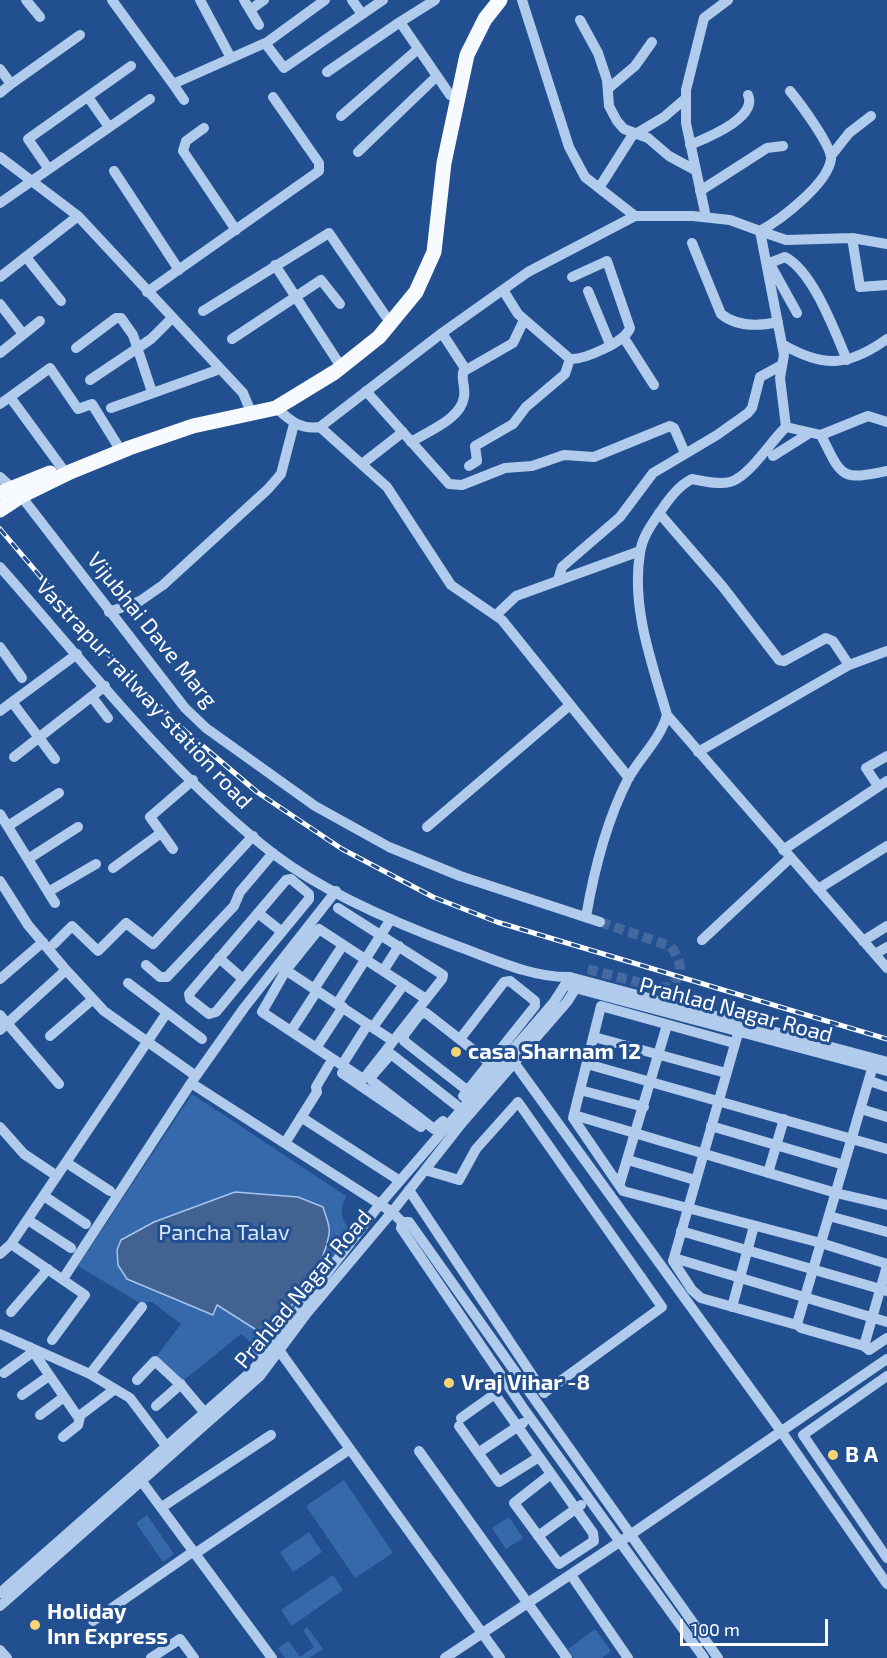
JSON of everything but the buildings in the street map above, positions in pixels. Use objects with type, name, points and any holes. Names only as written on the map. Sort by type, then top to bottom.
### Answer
[{"type":"main road","points":[[8,488],[192,426],[274,402],[338,362],[375,333],[410,289],[428,251],[437,162],[450,95],[461,52],[490,0]]},
{"type":"main road","points":[[0,510],[8,488],[118,446],[191,420],[250,409],[276,408],[335,372],[379,337],[416,292],[434,252],[444,163],[467,54],[485,19],[500,0]]},
{"type":"street","points":[[26,0],[40,17]]},
{"type":"street","points":[[112,0],[184,100]]},
{"type":"street","points":[[200,0],[231,58]]},
{"type":"street","points":[[259,25],[247,5],[264,0]]},
{"type":"street","points":[[173,84],[266,43],[325,0]]},
{"type":"street","points":[[352,0],[362,14]]},
{"type":"street","points":[[266,43],[284,68],[382,0]]},
{"type":"street","points":[[327,72],[435,0]]},
{"type":"street","points":[[522,0],[569,147],[585,177],[635,216]]},
{"type":"street","points":[[706,217],[690,145],[685,99],[687,77],[704,18],[728,0]]},
{"type":"street","points":[[580,20],[598,53],[609,88],[611,113],[624,129],[648,138],[669,156],[695,170]]},
{"type":"street","points":[[400,22],[450,95]]},
{"type":"street","points":[[0,93],[80,35]]},
{"type":"street","points":[[609,88],[635,66],[652,42]]},
{"type":"street","points":[[340,116],[418,49]]},
{"type":"street","points":[[48,168],[28,139],[131,66]]},
{"type":"street","points":[[0,69],[12,84]]},
{"type":"street","points":[[358,152],[437,76]]},
{"type":"street","points":[[790,91],[809,115],[831,156]]},
{"type":"street","points":[[690,145],[717,133],[738,120],[748,109],[750,103],[748,95]]},
{"type":"street","points":[[88,97],[109,127]]},
{"type":"street","points":[[147,292],[319,171],[319,163],[273,97]]},
{"type":"street","points":[[0,203],[150,99]]},
{"type":"street","points":[[599,188],[628,141],[664,117],[685,99]]},
{"type":"street","points":[[760,231],[783,217],[804,198],[819,180],[831,156],[849,133],[871,116]]},
{"type":"street","points":[[204,128],[186,141],[183,151],[236,230]]},
{"type":"street","points":[[700,191],[767,148],[783,146]]},
{"type":"street","points":[[0,157],[78,216],[243,393],[250,409]]},
{"type":"street","points":[[114,171],[179,270]]},
{"type":"street","points":[[0,277],[78,216]]},
{"type":"street","points":[[276,408],[294,424],[308,429],[320,427],[442,333],[528,272],[635,216],[730,219],[786,240],[852,238],[887,244]]},
{"type":"street","points":[[760,231],[769,264],[782,344],[780,378],[786,427],[742,476],[728,483],[692,479],[669,498],[650,526],[640,551],[638,587],[643,632],[666,716],[887,968]]},
{"type":"street","points":[[203,311],[329,233],[387,318]]},
{"type":"street","points":[[852,238],[860,287],[887,285]]},
{"type":"street","points":[[692,243],[721,314],[731,320],[743,321],[755,326],[778,322]]},
{"type":"street","points":[[26,257],[61,301]]},
{"type":"street","points":[[769,264],[787,258],[816,291],[847,360]]},
{"type":"street","points":[[503,290],[512,306],[524,320],[570,359],[586,357],[624,338],[630,328],[609,264],[604,261],[572,277]]},
{"type":"street","points":[[769,264],[797,313]]},
{"type":"street","points":[[275,266],[338,362]]},
{"type":"street","points":[[232,339],[323,280],[340,304]]},
{"type":"street","points":[[588,291],[610,344]]},
{"type":"street","points":[[0,304],[23,334]]},
{"type":"street","points":[[76,348],[118,317],[125,321],[138,348],[152,392]]},
{"type":"street","points":[[90,380],[138,348],[159,332],[172,318]]},
{"type":"street","points":[[464,369],[469,369],[513,343],[524,320]]},
{"type":"street","points":[[0,353],[40,321]]},
{"type":"street","points":[[411,442],[459,410],[464,400],[462,375],[464,369],[442,333]]},
{"type":"street","points":[[624,338],[654,385]]},
{"type":"street","points":[[782,344],[801,355],[824,363],[847,360],[887,339]]},
{"type":"street","points":[[469,466],[477,462],[475,446],[519,419],[526,407],[565,374],[570,359]]},
{"type":"street","points":[[558,580],[562,567],[620,517],[648,478],[748,413],[752,408],[760,377],[782,365]]},
{"type":"street","points":[[0,404],[50,368],[78,409],[92,404],[118,446]]},
{"type":"street","points":[[111,408],[220,369]]},
{"type":"street","points":[[366,391],[449,484],[456,485],[505,468],[532,466],[564,455],[594,457],[670,426],[674,428],[685,453]]},
{"type":"street","points":[[10,397],[62,468]]},
{"type":"street","points":[[786,427],[808,434],[821,435],[868,416],[887,422]]},
{"type":"street","points":[[110,612],[140,601],[163,585],[254,504],[282,474],[294,424]]},
{"type":"street","points":[[320,427],[387,487],[450,585],[496,615],[629,778]]},
{"type":"street","points":[[362,464],[403,432]]},
{"type":"street","points":[[773,456],[808,434]]},
{"type":"street","points":[[821,435],[843,473],[857,477],[887,471]]},
{"type":"street","name":"Vijubhai Dave Marg","points":[[8,488],[185,708],[206,728],[315,806],[412,858],[586,917]]},
{"type":"street","points":[[659,513],[723,587],[779,660],[784,661],[826,638],[833,641],[849,665]]},
{"type":"street","points":[[496,615],[516,596],[640,551]]},
{"type":"street","name":"Vastrapur railway station road","points":[[0,567],[105,687],[226,815],[273,853],[336,891],[410,929],[516,967],[570,981]]},
{"type":"street","points":[[0,646],[22,678]]},
{"type":"street","points":[[698,752],[849,665],[887,651]]},
{"type":"street","points":[[0,711],[77,654]]},
{"type":"street","points":[[14,757],[105,687]]},
{"type":"street","points":[[92,696],[108,718]]},
{"type":"street","points":[[12,702],[55,759]]},
{"type":"street","points":[[427,827],[570,705]]},
{"type":"street","points":[[600,922],[586,917],[596,866],[613,813],[629,778],[663,727],[666,716]]},
{"type":"street","points":[[702,940],[787,854],[883,783],[866,768],[887,756]]},
{"type":"street","points":[[173,849],[150,817],[193,780]]},
{"type":"street","points":[[8,826],[59,793]]},
{"type":"street","points":[[0,814],[55,903]]},
{"type":"street","points":[[28,859],[78,827]]},
{"type":"street","points":[[113,868],[161,833]]},
{"type":"street","points":[[0,979],[72,926],[98,951],[126,923],[153,944],[253,836]]},
{"type":"street","points":[[818,889],[887,846]]},
{"type":"street","points":[[146,965],[160,977],[167,976],[234,906],[240,892],[273,853]]},
{"type":"street","points":[[48,892],[96,864]]},
{"type":"street","points":[[291,879],[307,891],[309,899],[243,979],[213,1013],[209,1014],[190,999],[189,994],[258,913],[286,880],[291,879]]},
{"type":"street","points":[[0,880],[28,925],[48,943],[66,970],[104,1011],[194,1080],[285,1143],[392,1212],[402,1222],[410,1222],[718,1658]]},
{"type":"street","points":[[336,891],[279,970],[262,1011],[363,1079],[442,979],[442,975],[338,908]]},
{"type":"street","points":[[258,913],[282,932]]},
{"type":"street","points":[[316,1048],[391,919]]},
{"type":"street","points":[[863,940],[887,926]]},
{"type":"street","points":[[63,1279],[244,1008],[316,930],[366,959],[426,999]]},
{"type":"street","points":[[291,1031],[343,945]]},
{"type":"street","points":[[383,971],[399,946]]},
{"type":"street","points":[[875,954],[887,947]]},
{"type":"street","points":[[219,958],[243,979]]},
{"type":"street","points":[[257,962],[279,970],[316,990],[393,1041]]},
{"type":"street","points":[[570,981],[588,969]]},
{"type":"street","points":[[59,1084],[2,1023],[66,970]]},
{"type":"street","points":[[0,1593],[138,1477],[253,1370],[262,1358],[277,1347],[380,1204],[437,1138],[490,1063],[536,1006],[532,997],[510,981],[504,982],[460,1039]]},
{"type":"street","name":"Prahlad Nagar Road","points":[[0,1606],[138,1477],[260,1376],[277,1347],[392,1212],[511,1059],[567,1002],[570,981],[874,1063],[887,1071]]},
{"type":"street","points":[[129,983],[166,1014],[202,1039]]},
{"type":"street","points":[[342,1065],[404,984]]},
{"type":"street","points":[[50,1036],[93,999]]},
{"type":"street","points":[[734,1043],[602,1006],[573,1118],[626,1193],[821,1243],[887,1265],[884,1290],[872,1316],[864,1346]]},
{"type":"street","points":[[244,1008],[437,1138]]},
{"type":"street","points":[[464,1098],[404,1041],[403,1037],[423,1013],[490,1063]]},
{"type":"street","points":[[0,1254],[11,1244],[28,1220],[166,1014]]},
{"type":"street","points":[[620,1183],[667,1025]]},
{"type":"street","points":[[740,1027],[695,1180],[674,1265],[695,1294],[732,1307],[797,1325],[864,1346],[870,1350],[887,1338]]},
{"type":"street","points":[[594,1037],[726,1073]]},
{"type":"street","points":[[464,1098],[391,1054],[371,1077],[372,1081],[434,1129],[464,1098],[511,1059],[782,1431],[887,1584]]},
{"type":"street","name":"Prahlad Nagar Road","points":[[874,1063],[887,1062]]},
{"type":"street","points":[[797,1325],[874,1063]]},
{"type":"street","points":[[587,1064],[651,1080],[887,1149]]},
{"type":"street","points":[[285,1143],[329,1065]]},
{"type":"street","points":[[870,1081],[887,1087]]},
{"type":"street","points":[[580,1090],[644,1107]]},
{"type":"street","points":[[409,1190],[544,1393],[662,1307],[518,1102],[476,1149],[459,1180],[425,1170]]},
{"type":"street","points":[[861,1109],[887,1117]]},
{"type":"street","points":[[574,1115],[836,1193],[887,1205]]},
{"type":"street","points":[[301,1117],[400,1181]]},
{"type":"street","points":[[768,1173],[784,1119]]},
{"type":"street","points":[[711,1126],[844,1165]]},
{"type":"street","points":[[0,1127],[24,1154],[57,1176]]},
{"type":"street","points":[[628,1160],[695,1180]]},
{"type":"street","points":[[67,1163],[110,1191]]},
{"type":"street","points":[[44,1196],[86,1224]]},
{"type":"street","points":[[829,1216],[887,1232]]},
{"type":"street","points":[[28,1220],[70,1248]]},
{"type":"street","points":[[402,1222],[401,1228],[556,1455],[704,1658]]},
{"type":"street","points":[[732,1307],[754,1226]]},
{"type":"street","points":[[681,1231],[884,1290]]},
{"type":"street","points":[[11,1244],[83,1292],[85,1297],[52,1340]]},
{"type":"street","points":[[674,1258],[887,1322]]},
{"type":"street","points":[[11,1312],[48,1269]]},
{"type":"street","points":[[90,1374],[142,1307]]},
{"type":"street","points":[[0,1334],[90,1374],[115,1389],[136,1404],[168,1447]]},
{"type":"street","points":[[255,1347],[262,1358]]},
{"type":"street","points":[[277,1347],[500,1658]]},
{"type":"street","points":[[4,1372],[31,1349]]},
{"type":"street","points":[[31,1349],[80,1417]]},
{"type":"street","points":[[445,1658],[571,1575],[618,1541],[630,1536],[887,1359]]},
{"type":"street","points":[[137,1380],[155,1361],[181,1384],[205,1413]]},
{"type":"street","points":[[22,1395],[50,1376]]},
{"type":"street","points":[[887,1376],[803,1435],[887,1558]]},
{"type":"street","points":[[156,1406],[181,1384]]},
{"type":"street","points":[[509,1387],[496,1396],[492,1396],[460,1422],[478,1453],[501,1482],[541,1460],[556,1455]]},
{"type":"street","points":[[63,1437],[78,1425],[80,1417],[115,1389]]},
{"type":"street","points":[[496,1396],[593,1533],[594,1541],[559,1564],[514,1501],[551,1474]]},
{"type":"street","points":[[40,1415],[64,1397]]},
{"type":"street","points":[[478,1453],[530,1417]]},
{"type":"street","points":[[537,1427],[549,1420]]},
{"type":"street","points":[[162,1507],[271,1435]]},
{"type":"street","points":[[93,1621],[350,1449]]},
{"type":"street","points":[[419,1451],[567,1658]]},
{"type":"street","points":[[138,1477],[272,1658]]},
{"type":"street","points":[[537,1536],[588,1499]]},
{"type":"street","points":[[844,1522],[856,1513]]},
{"type":"street","points":[[571,1575],[628,1658]]},
{"type":"street","points":[[153,1657],[180,1639],[194,1658]]},
{"type":"street","points":[[0,1650],[7,1658]]},
{"type":"green space","name":"Pancha Talav","points":[[192,1094],[346,1196],[342,1208],[343,1219],[345,1224],[359,1236],[264,1354],[241,1334],[179,1384],[153,1361],[181,1324],[152,1302],[140,1303],[78,1266]]},
{"type":"green space","points":[[344,1480],[393,1553],[355,1578],[306,1506]]},
{"type":"green space","points":[[147,1515],[174,1554],[163,1562],[136,1523]]},
{"type":"green space","points":[[509,1517],[523,1538],[506,1549],[492,1528]]},
{"type":"green space","points":[[309,1532],[322,1552],[293,1572],[280,1552]]},
{"type":"green space","points":[[333,1575],[343,1590],[292,1626],[281,1610]]},
{"type":"green space","points":[[307,1627],[323,1649],[309,1658],[285,1658],[278,1648],[289,1641],[300,1657],[314,1647],[303,1630]]},
{"type":"green space","points":[[595,1629],[611,1651],[602,1658],[574,1658],[568,1649]]},
{"type":"shaded area","points":[[235,1192],[298,1197],[323,1207],[329,1224],[326,1249],[313,1276],[295,1302],[266,1336],[217,1305],[213,1315],[127,1279],[118,1265],[117,1250],[121,1240],[154,1222]]},
{"type":"tunnel","points":[[588,969],[660,988],[670,987],[678,978],[679,962],[670,946],[600,922]]},
{"type":"railway","points":[[0,529],[90,635],[179,726],[257,792],[342,849],[433,897],[497,922],[887,1039]]},
{"type":"place","name":"casa Sharnam 12","points":[[456,1052]]},
{"type":"place","name":"Vraj Vihar -8","points":[[449,1383]]},
{"type":"place","name":"B A","points":[[833,1455]]},
{"type":"place","name":"Holiday Inn Express","points":[[35,1625]]}]
